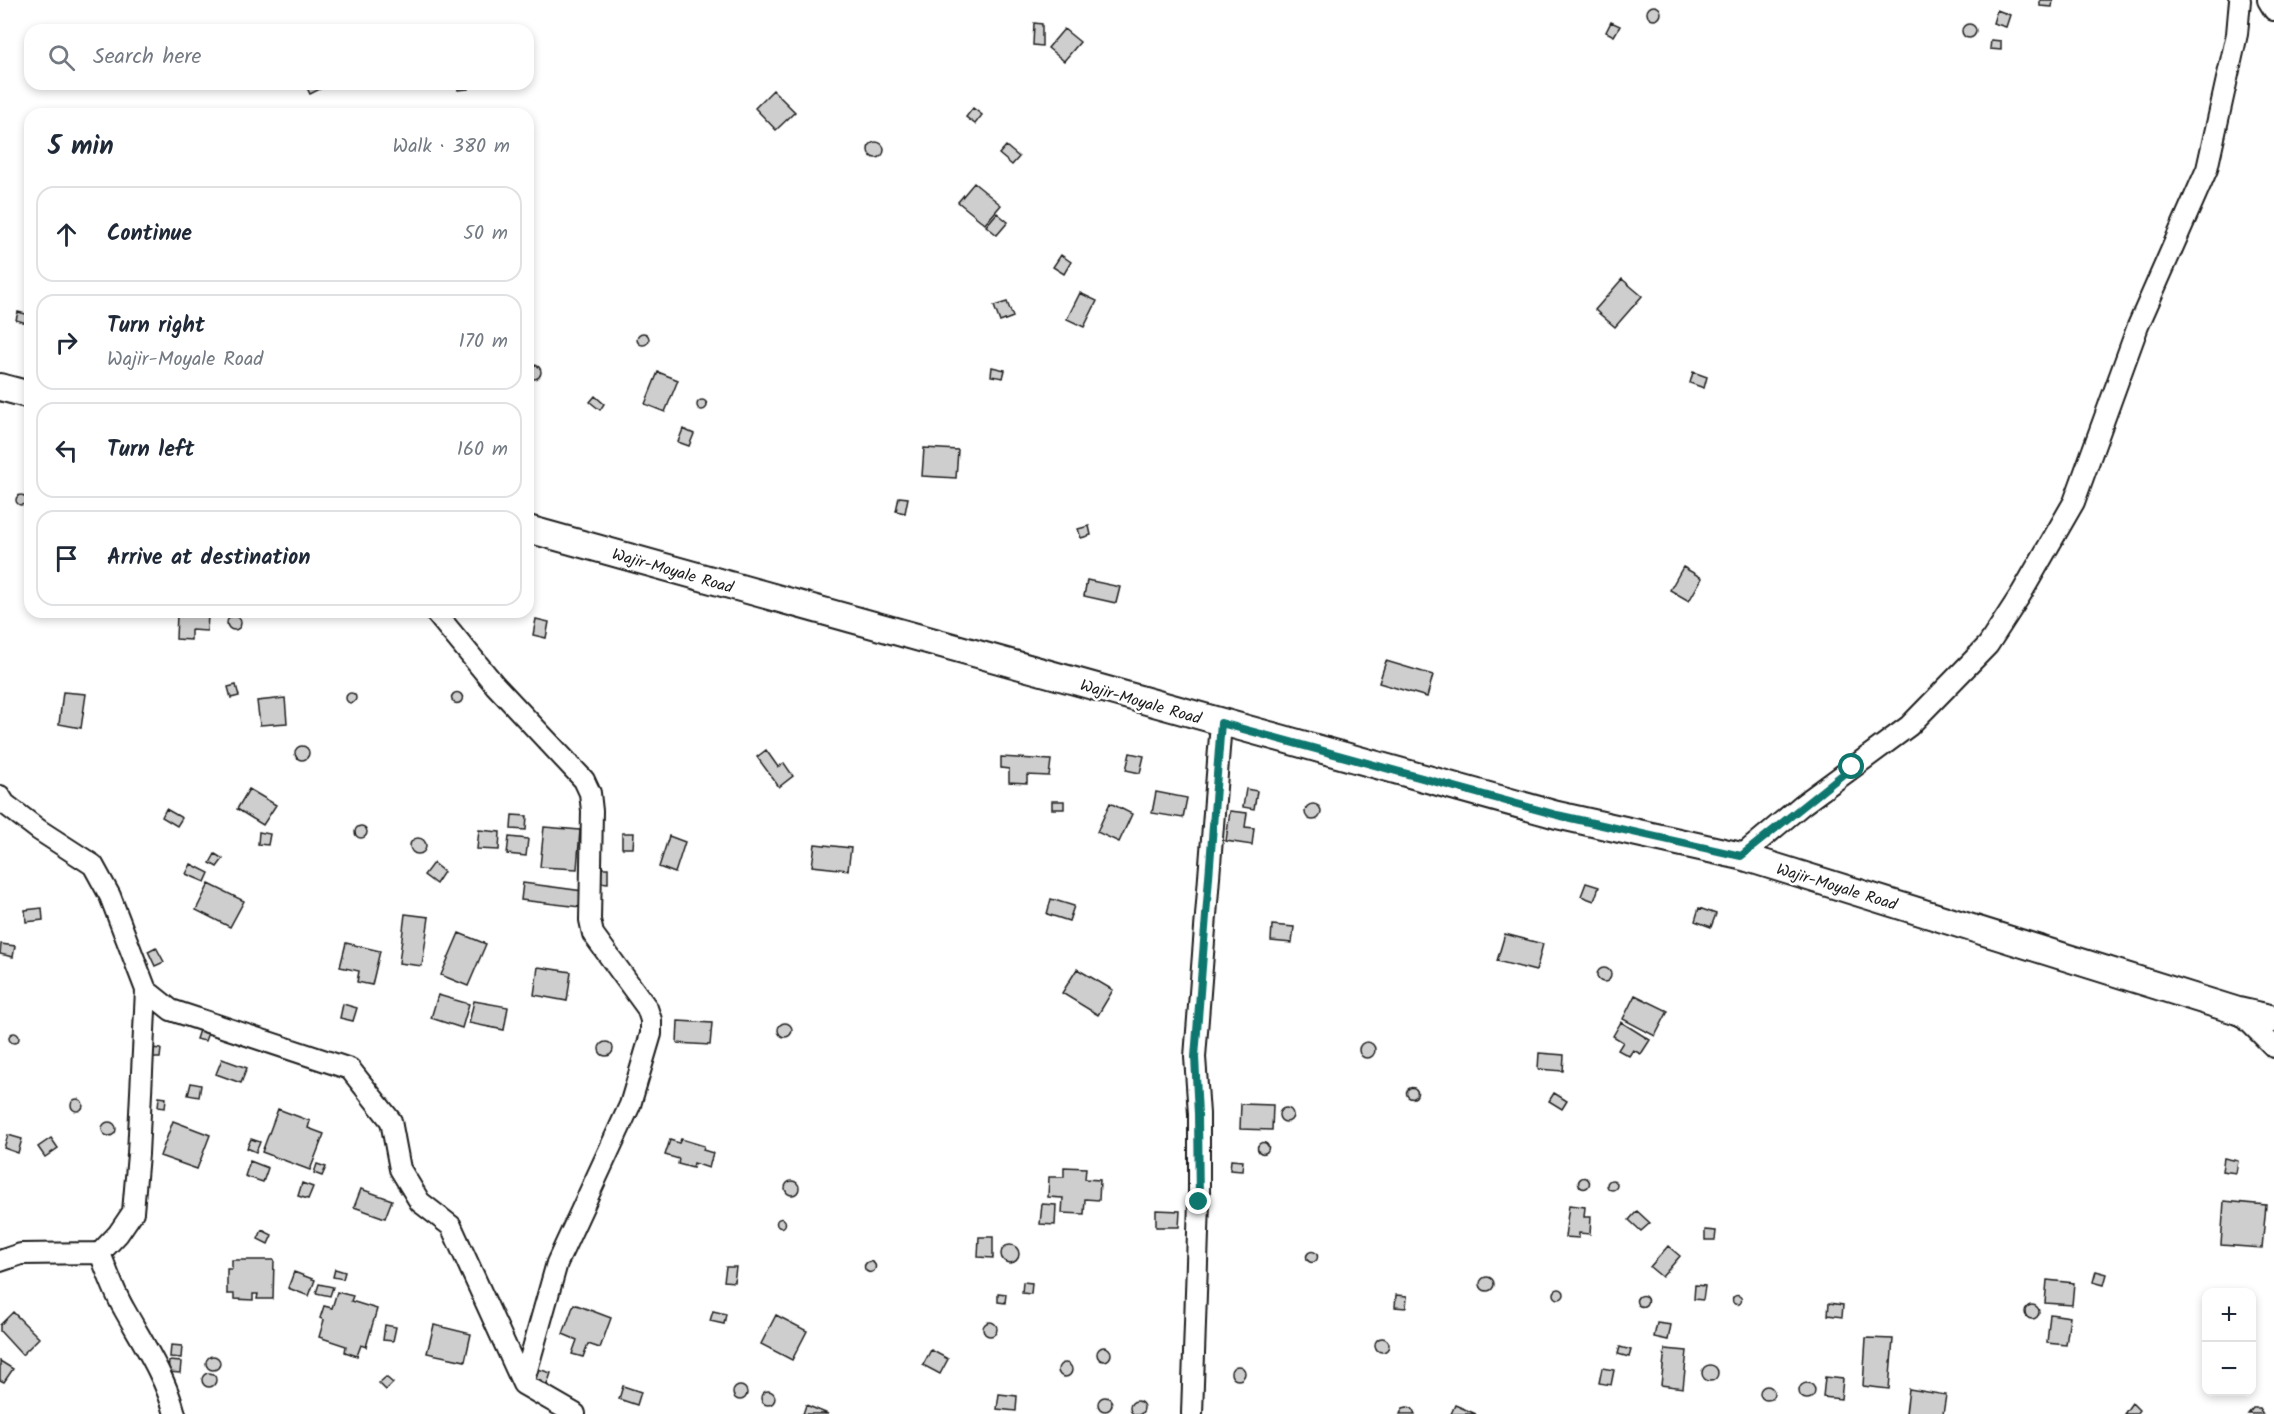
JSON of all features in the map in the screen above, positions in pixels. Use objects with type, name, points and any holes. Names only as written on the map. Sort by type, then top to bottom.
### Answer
[{"type":"main road","points":[[0,387],[24,393]]},
{"type":"main road","name":"Wajir-Moyale Road","points":[[534,531],[1557,815],[1741,856],[2238,1011],[2274,1019]]},
{"type":"street","points":[[1741,856],[1802,805],[1909,726],[1988,645],[2027,584],[2074,502],[2138,326],[2207,169],[2238,34],[2240,0]]},
{"type":"street","points":[[2268,0],[2274,10]]},
{"type":"street","points":[[440,618],[495,685],[584,780],[590,793],[592,811],[591,920],[593,934],[647,1008],[651,1020],[651,1034],[630,1105],[557,1263],[523,1384]]},
{"type":"street","points":[[1192,1414],[1199,1202],[1195,1057],[1221,723]]},
{"type":"street","points":[[0,796],[5,804],[39,830],[93,865],[110,896],[147,990],[133,1212],[118,1234],[99,1253],[21,1254],[0,1261]]},
{"type":"street","points":[[147,990],[171,1010],[350,1070],[391,1121],[400,1169],[420,1202],[451,1226],[523,1384],[575,1414]]},
{"type":"street","points":[[2238,1011],[2274,1047]]},
{"type":"street","points":[[99,1253],[123,1307],[148,1348],[172,1400],[175,1414]]},
{"type":"building","points":[[2040,0],[2053,0],[2052,7],[2040,6]]},
{"type":"building","points":[[1654,6],[1659,8],[1661,13],[1659,18],[1654,20],[1649,18],[1647,13],[1649,8]]},
{"type":"building","points":[[1997,10],[2010,15],[2006,27],[1993,23]]},
{"type":"building","points":[[1611,22],[1620,26],[1614,36],[1606,32]]},
{"type":"building","points":[[1034,23],[1042,24],[1042,46],[1033,45]]},
{"type":"building","points":[[1969,24],[1974,26],[1976,31],[1974,36],[1969,38],[1964,36],[1962,31],[1964,26]]},
{"type":"building","points":[[1064,29],[1080,42],[1064,61],[1048,48]]},
{"type":"building","points":[[1991,40],[2001,41],[2001,50],[1990,49]]},
{"type":"building","points":[[773,90],[795,112],[776,130],[755,108]]},
{"type":"building","points":[[973,108],[982,115],[975,124],[966,117]]},
{"type":"building","points":[[876,142],[882,144],[884,150],[882,156],[876,158],[870,156],[868,150],[870,144]]},
{"type":"building","points":[[1006,146],[1019,157],[1012,165],[999,154]]},
{"type":"building","points":[[974,183],[1001,205],[985,224],[958,202]]},
{"type":"building","points":[[997,213],[1008,222],[997,235],[986,226]]},
{"type":"building","points":[[1061,255],[1071,262],[1064,274],[1053,267]]},
{"type":"building","points":[[1622,279],[1642,296],[1615,327],[1595,310]]},
{"type":"building","points":[[1080,293],[1097,301],[1084,327],[1067,319]]},
{"type":"building","points":[[1007,302],[1013,317],[1000,322],[994,306]]},
{"type":"building","points":[[18,312],[24,314],[24,322],[16,320]]},
{"type":"building","points":[[645,333],[649,339],[645,345],[641,345],[637,337]]},
{"type":"building","points":[[534,365],[541,369],[541,375],[534,379]]},
{"type":"building","points":[[992,367],[1005,370],[1003,378],[991,376]]},
{"type":"building","points":[[658,372],[678,380],[665,412],[645,404]]},
{"type":"building","points":[[1693,372],[1707,377],[1704,388],[1690,383]]},
{"type":"building","points":[[595,396],[604,404],[600,410],[590,402]]},
{"type":"building","points":[[702,400],[707,405],[702,410],[697,405]]},
{"type":"building","points":[[683,429],[694,434],[689,446],[678,442]]},
{"type":"building","points":[[924,448],[958,450],[956,478],[922,476]]},
{"type":"building","points":[[17,496],[24,496],[24,504],[21,505],[17,504],[16,500]]},
{"type":"building","points":[[899,497],[908,498],[905,513],[896,511]]},
{"type":"building","points":[[1089,526],[1091,535],[1081,538],[1078,529]]},
{"type":"building","points":[[1683,567],[1702,578],[1689,601],[1670,590]]},
{"type":"building","points":[[1087,580],[1120,587],[1116,603],[1084,596]]},
{"type":"building","points":[[177,618],[208,618],[207,631],[191,630],[191,640],[176,639]]},
{"type":"building","points":[[229,618],[241,620],[241,626],[237,630],[231,630],[227,626]]},
{"type":"building","points":[[536,619],[549,622],[546,638],[533,635]]},
{"type":"building","points":[[1386,661],[1433,675],[1427,697],[1379,683]]},
{"type":"building","points":[[236,685],[239,696],[231,698],[228,687]]},
{"type":"building","points":[[63,692],[86,694],[81,728],[59,724]]},
{"type":"building","points":[[351,693],[355,694],[355,702],[351,703],[347,702],[346,698],[347,694]]},
{"type":"building","points":[[457,693],[461,694],[461,702],[457,703],[453,702],[452,698],[453,694]]},
{"type":"building","points":[[285,698],[287,723],[260,725],[257,701]]},
{"type":"building","points":[[302,746],[307,748],[309,753],[307,758],[302,760],[297,758],[295,753],[297,748]]},
{"type":"building","points":[[766,750],[778,767],[784,763],[793,776],[779,787],[757,757]]},
{"type":"building","points":[[1130,753],[1144,756],[1140,773],[1126,770]]},
{"type":"building","points":[[1001,757],[1051,760],[1049,776],[1027,775],[1027,783],[1009,782],[1009,769],[1001,768]]},
{"type":"building","points":[[249,789],[276,805],[263,825],[237,809]]},
{"type":"building","points":[[1246,789],[1257,791],[1254,809],[1243,807]]},
{"type":"building","points":[[1156,792],[1187,798],[1183,818],[1152,813]]},
{"type":"building","points":[[1052,801],[1064,801],[1064,809],[1052,809]]},
{"type":"building","points":[[1110,803],[1132,814],[1119,842],[1097,832]]},
{"type":"building","points":[[1313,804],[1319,806],[1321,812],[1319,818],[1313,820],[1307,818],[1305,812],[1307,806]]},
{"type":"building","points":[[166,809],[182,818],[177,826],[162,817]]},
{"type":"building","points":[[1230,811],[1247,813],[1245,827],[1254,828],[1252,845],[1226,841]]},
{"type":"building","points":[[512,815],[527,816],[526,830],[511,829]]},
{"type":"building","points":[[363,826],[366,827],[366,837],[359,838],[356,837],[355,830],[356,827]]},
{"type":"building","points":[[544,827],[580,830],[577,869],[540,867]]},
{"type":"building","points":[[479,830],[500,832],[499,850],[477,849]]},
{"type":"building","points":[[259,832],[270,834],[268,845],[258,844]]},
{"type":"building","points":[[622,833],[634,833],[633,848],[622,848]]},
{"type":"building","points":[[669,836],[685,842],[675,873],[659,867]]},
{"type":"building","points":[[509,837],[528,839],[526,856],[507,854]]},
{"type":"building","points":[[418,838],[426,846],[418,854],[410,846]]},
{"type":"building","points":[[815,844],[851,848],[848,870],[812,866]]},
{"type":"building","points":[[215,854],[223,859],[217,867],[210,863]]},
{"type":"building","points":[[433,863],[444,872],[436,884],[424,875]]},
{"type":"building","points":[[191,864],[209,873],[205,882],[186,874]]},
{"type":"building","points":[[597,868],[608,868],[608,883],[597,882]]},
{"type":"building","points":[[523,883],[583,891],[580,907],[521,900]]},
{"type":"building","points":[[1586,883],[1599,887],[1594,901],[1581,896]]},
{"type":"building","points":[[209,884],[244,901],[230,927],[196,910]]},
{"type":"building","points":[[1051,899],[1074,906],[1069,921],[1047,914]]},
{"type":"building","points":[[42,908],[43,920],[26,922],[25,910]]},
{"type":"building","points":[[1699,908],[1716,914],[1711,927],[1695,921]]},
{"type":"building","points":[[405,914],[429,917],[422,966],[399,963]]},
{"type":"building","points":[[1272,925],[1294,927],[1292,943],[1271,941]]},
{"type":"building","points":[[459,933],[486,944],[468,986],[441,975]]},
{"type":"building","points":[[1505,934],[1543,944],[1536,971],[1497,961]]},
{"type":"building","points":[[346,943],[380,951],[372,985],[357,982],[359,971],[340,967]]},
{"type":"building","points":[[1,944],[15,946],[13,957],[0,954]]},
{"type":"building","points":[[156,947],[164,962],[155,966],[148,951]]},
{"type":"building","points":[[538,967],[571,972],[567,1001],[534,995]]},
{"type":"building","points":[[1601,968],[1607,968],[1611,975],[1607,982],[1601,982],[1597,978],[1597,972]]},
{"type":"building","points":[[1077,969],[1113,990],[1098,1015],[1062,993]]},
{"type":"building","points":[[438,995],[469,1004],[462,1028],[431,1018]]},
{"type":"building","points":[[1635,995],[1668,1011],[1655,1036],[1623,1019]]},
{"type":"building","points":[[474,1001],[508,1007],[504,1030],[469,1023]]},
{"type":"building","points":[[343,1004],[357,1008],[353,1021],[340,1018]]},
{"type":"building","points":[[678,1021],[712,1023],[710,1045],[677,1043]]},
{"type":"building","points":[[1621,1022],[1650,1040],[1641,1054],[1633,1050],[1629,1056],[1618,1050],[1623,1042],[1613,1036]]},
{"type":"building","points":[[782,1023],[788,1023],[792,1030],[788,1037],[782,1037],[778,1033],[778,1027]]},
{"type":"building","points":[[199,1030],[208,1033],[205,1041],[196,1039]]},
{"type":"building","points":[[14,1033],[19,1038],[14,1043],[9,1038]]},
{"type":"building","points":[[603,1042],[609,1042],[613,1049],[609,1056],[603,1056],[599,1052],[599,1046]]},
{"type":"building","points":[[1364,1042],[1370,1042],[1375,1050],[1373,1056],[1364,1058],[1359,1053],[1359,1047]]},
{"type":"building","points":[[151,1048],[161,1049],[160,1058],[151,1058]]},
{"type":"building","points":[[1539,1053],[1564,1055],[1563,1071],[1538,1069]]},
{"type":"building","points":[[222,1059],[247,1068],[241,1083],[216,1074]]},
{"type":"building","points":[[191,1083],[201,1085],[199,1097],[188,1095]]},
{"type":"building","points":[[1412,1088],[1416,1089],[1416,1097],[1412,1098],[1408,1097],[1407,1093],[1408,1089]]},
{"type":"building","points":[[1554,1093],[1567,1101],[1562,1109],[1549,1101]]},
{"type":"building","points":[[159,1097],[166,1098],[165,1108],[158,1107]]},
{"type":"building","points":[[77,1099],[83,1105],[77,1111],[71,1105]]},
{"type":"building","points":[[1241,1104],[1273,1105],[1272,1130],[1240,1129]]},
{"type":"building","points":[[1283,1108],[1289,1108],[1293,1115],[1289,1122],[1283,1122],[1279,1118],[1279,1112]]},
{"type":"building","points":[[278,1109],[310,1121],[308,1128],[324,1134],[310,1170],[262,1152]]},
{"type":"building","points":[[173,1121],[210,1135],[197,1169],[160,1156]]},
{"type":"building","points":[[106,1122],[112,1122],[116,1129],[112,1136],[106,1136],[102,1132],[102,1126]]},
{"type":"building","points":[[8,1135],[22,1139],[18,1153],[4,1148]]},
{"type":"building","points":[[51,1138],[58,1148],[45,1157],[38,1147]]},
{"type":"building","points":[[251,1139],[260,1142],[256,1152],[247,1148]]},
{"type":"building","points":[[681,1139],[704,1146],[703,1150],[713,1153],[709,1168],[694,1163],[693,1168],[678,1164],[679,1159],[665,1155],[670,1140],[679,1143]]},
{"type":"building","points":[[1263,1142],[1269,1148],[1263,1154],[1257,1148]]},
{"type":"building","points":[[2224,1158],[2238,1161],[2236,1173],[2222,1171]]},
{"type":"building","points":[[1231,1160],[1243,1161],[1242,1171],[1230,1170]]},
{"type":"building","points":[[250,1161],[268,1168],[263,1182],[245,1176]]},
{"type":"building","points":[[317,1164],[326,1167],[322,1176],[314,1173]]},
{"type":"building","points":[[1064,1167],[1086,1168],[1085,1179],[1100,1180],[1099,1200],[1085,1199],[1084,1214],[1062,1213],[1063,1198],[1048,1197],[1049,1177],[1064,1177]]},
{"type":"building","points":[[1584,1178],[1588,1179],[1588,1187],[1584,1188],[1580,1187],[1579,1183],[1580,1179]]},
{"type":"building","points":[[1612,1180],[1616,1181],[1616,1189],[1612,1190],[1608,1189],[1607,1185],[1608,1181]]},
{"type":"building","points":[[789,1181],[795,1181],[799,1188],[795,1195],[789,1195],[785,1191],[785,1185]]},
{"type":"building","points":[[302,1183],[313,1187],[308,1199],[298,1196]]},
{"type":"building","points":[[361,1189],[392,1200],[385,1218],[354,1207]]},
{"type":"building","points":[[2224,1201],[2266,1205],[2262,1248],[2221,1245]]},
{"type":"building","points":[[1042,1204],[1056,1205],[1055,1225],[1040,1224]]},
{"type":"building","points":[[1569,1205],[1585,1207],[1584,1217],[1591,1217],[1590,1234],[1579,1233],[1579,1238],[1565,1237]]},
{"type":"building","points":[[1156,1210],[1180,1211],[1179,1227],[1156,1227]]},
{"type":"building","points":[[1637,1211],[1650,1223],[1641,1231],[1629,1220]]},
{"type":"building","points":[[781,1218],[786,1223],[781,1228],[776,1223]]},
{"type":"building","points":[[262,1230],[272,1235],[268,1244],[258,1239]]},
{"type":"building","points":[[1705,1230],[1716,1231],[1715,1240],[1705,1240]]},
{"type":"building","points":[[979,1237],[993,1237],[993,1258],[978,1257]]},
{"type":"building","points":[[1010,1245],[1016,1248],[1019,1254],[1016,1260],[1010,1263],[1004,1260],[1001,1254],[1004,1248]]},
{"type":"building","points":[[1668,1246],[1680,1256],[1662,1277],[1650,1267]]},
{"type":"building","points":[[1312,1251],[1318,1257],[1312,1263],[1306,1257]]},
{"type":"building","points":[[232,1260],[274,1260],[273,1299],[257,1299],[258,1294],[253,1294],[253,1300],[234,1299],[234,1294],[227,1294],[227,1269],[232,1269]]},
{"type":"building","points":[[870,1261],[876,1267],[870,1273],[864,1267]]},
{"type":"building","points":[[726,1267],[736,1267],[734,1282],[724,1281]]},
{"type":"building","points":[[335,1269],[345,1272],[343,1279],[333,1277]]},
{"type":"building","points":[[2096,1271],[2107,1274],[2104,1285],[2093,1282]]},
{"type":"building","points":[[294,1272],[315,1280],[309,1296],[288,1288]]},
{"type":"building","points":[[1487,1277],[1492,1279],[1494,1284],[1492,1289],[1487,1291],[1482,1289],[1480,1284],[1482,1279]]},
{"type":"building","points":[[2047,1280],[2074,1283],[2072,1305],[2045,1303]]},
{"type":"building","points":[[1023,1282],[1032,1283],[1031,1294],[1022,1293]]},
{"type":"building","points":[[319,1284],[333,1287],[330,1296],[316,1293]]},
{"type":"building","points":[[1695,1285],[1705,1286],[1703,1300],[1694,1299]]},
{"type":"building","points":[[1559,1289],[1564,1294],[1559,1299],[1554,1294]]},
{"type":"building","points":[[337,1292],[353,1296],[351,1301],[377,1309],[366,1347],[361,1345],[357,1356],[345,1352],[346,1346],[319,1337],[324,1320],[320,1318],[324,1306],[332,1308]]},
{"type":"building","points":[[998,1293],[1006,1294],[1005,1303],[998,1302]]},
{"type":"building","points":[[1396,1295],[1407,1296],[1406,1308],[1395,1307]]},
{"type":"building","points":[[1737,1295],[1742,1300],[1737,1305],[1732,1300]]},
{"type":"building","points":[[1642,1296],[1646,1297],[1646,1305],[1642,1306],[1638,1305],[1637,1301],[1638,1297]]},
{"type":"building","points":[[1829,1303],[1843,1305],[1842,1317],[1828,1315]]},
{"type":"building","points":[[574,1304],[611,1318],[600,1348],[588,1344],[583,1357],[572,1354],[577,1340],[563,1334]]},
{"type":"building","points":[[2032,1305],[2037,1307],[2039,1312],[2037,1317],[2032,1319],[2027,1317],[2025,1312],[2027,1307]]},
{"type":"building","points":[[713,1311],[726,1314],[724,1324],[710,1321]]},
{"type":"building","points":[[13,1312],[39,1338],[22,1355],[0,1331],[0,1325]]},
{"type":"building","points":[[2050,1314],[2070,1317],[2066,1345],[2047,1343]]},
{"type":"building","points":[[776,1315],[807,1331],[792,1360],[761,1344]]},
{"type":"building","points":[[987,1322],[993,1322],[997,1329],[993,1336],[987,1336],[983,1332],[983,1326]]},
{"type":"building","points":[[1657,1323],[1671,1325],[1668,1340],[1654,1337]]},
{"type":"building","points":[[385,1325],[396,1327],[393,1341],[383,1340]]},
{"type":"building","points":[[434,1325],[471,1334],[465,1361],[427,1353]]},
{"type":"building","points":[[1379,1338],[1385,1338],[1389,1345],[1385,1352],[1379,1352],[1375,1348],[1375,1342]]},
{"type":"building","points":[[1866,1338],[1893,1339],[1889,1389],[1863,1386]]},
{"type":"building","points":[[171,1345],[182,1346],[181,1358],[170,1357]]},
{"type":"building","points":[[1101,1347],[1107,1347],[1111,1354],[1107,1361],[1101,1361],[1097,1357],[1097,1351]]},
{"type":"building","points":[[1620,1347],[1631,1350],[1629,1357],[1618,1354]]},
{"type":"building","points":[[1665,1349],[1687,1351],[1683,1388],[1661,1385]]},
{"type":"building","points":[[931,1350],[948,1359],[940,1374],[923,1365]]},
{"type":"building","points":[[210,1356],[216,1356],[220,1363],[216,1370],[210,1370],[206,1366],[206,1360]]},
{"type":"building","points":[[0,1361],[13,1369],[4,1382],[0,1380]]},
{"type":"building","points":[[169,1361],[181,1362],[180,1373],[168,1372]]},
{"type":"building","points":[[1062,1363],[1068,1363],[1072,1370],[1068,1377],[1062,1377],[1058,1373],[1058,1367]]},
{"type":"building","points":[[1710,1365],[1718,1373],[1710,1381],[1702,1373]]},
{"type":"building","points":[[1235,1366],[1241,1366],[1245,1373],[1241,1380],[1235,1380],[1231,1376],[1231,1370]]},
{"type":"building","points":[[1602,1368],[1614,1370],[1611,1385],[1599,1383]]},
{"type":"building","points":[[538,1369],[551,1373],[546,1388],[533,1385]]},
{"type":"building","points":[[206,1373],[212,1373],[216,1380],[212,1387],[206,1387],[202,1383],[202,1377]]},
{"type":"building","points":[[386,1377],[393,1383],[386,1390],[379,1383]]},
{"type":"building","points":[[1825,1377],[1843,1379],[1841,1399],[1823,1397]]},
{"type":"building","points":[[1807,1383],[1815,1391],[1807,1399],[1799,1391]]},
{"type":"building","points":[[623,1386],[641,1392],[637,1405],[619,1399]]},
{"type":"building","points":[[737,1386],[743,1386],[747,1393],[743,1400],[737,1400],[733,1396],[733,1390]]},
{"type":"building","points":[[1767,1386],[1772,1388],[1774,1393],[1772,1398],[1767,1400],[1762,1398],[1760,1393],[1762,1388]]},
{"type":"building","points":[[1909,1389],[1946,1395],[1943,1414],[1906,1414]]},
{"type":"building","points":[[765,1391],[771,1391],[775,1398],[771,1405],[765,1405],[761,1401],[761,1395]]},
{"type":"building","points":[[999,1394],[1017,1396],[1016,1411],[997,1409]]},
{"type":"building","points":[[1102,1397],[1108,1397],[1112,1404],[1108,1411],[1102,1411],[1098,1407],[1098,1401]]},
{"type":"building","points":[[1134,1401],[1140,1401],[1144,1408],[1140,1415],[1134,1415],[1130,1411],[1130,1405]]},
{"type":"building","points":[[2132,1403],[2139,1410],[2136,1414],[2124,1414]]},
{"type":"building","points":[[806,1405],[828,1414],[803,1414]]},
{"type":"building","points":[[1455,1405],[1476,1414],[1451,1414]]},
{"type":"building","points":[[1403,1408],[1412,1408],[1415,1414],[1400,1414]]},
{"type":"building","points":[[2253,1408],[2259,1408],[2263,1414],[2248,1414]]},
{"type":"route","points":[[1199,1202],[1195,1057],[1221,723],[1557,815],[1741,856],[1852,767]]}]
